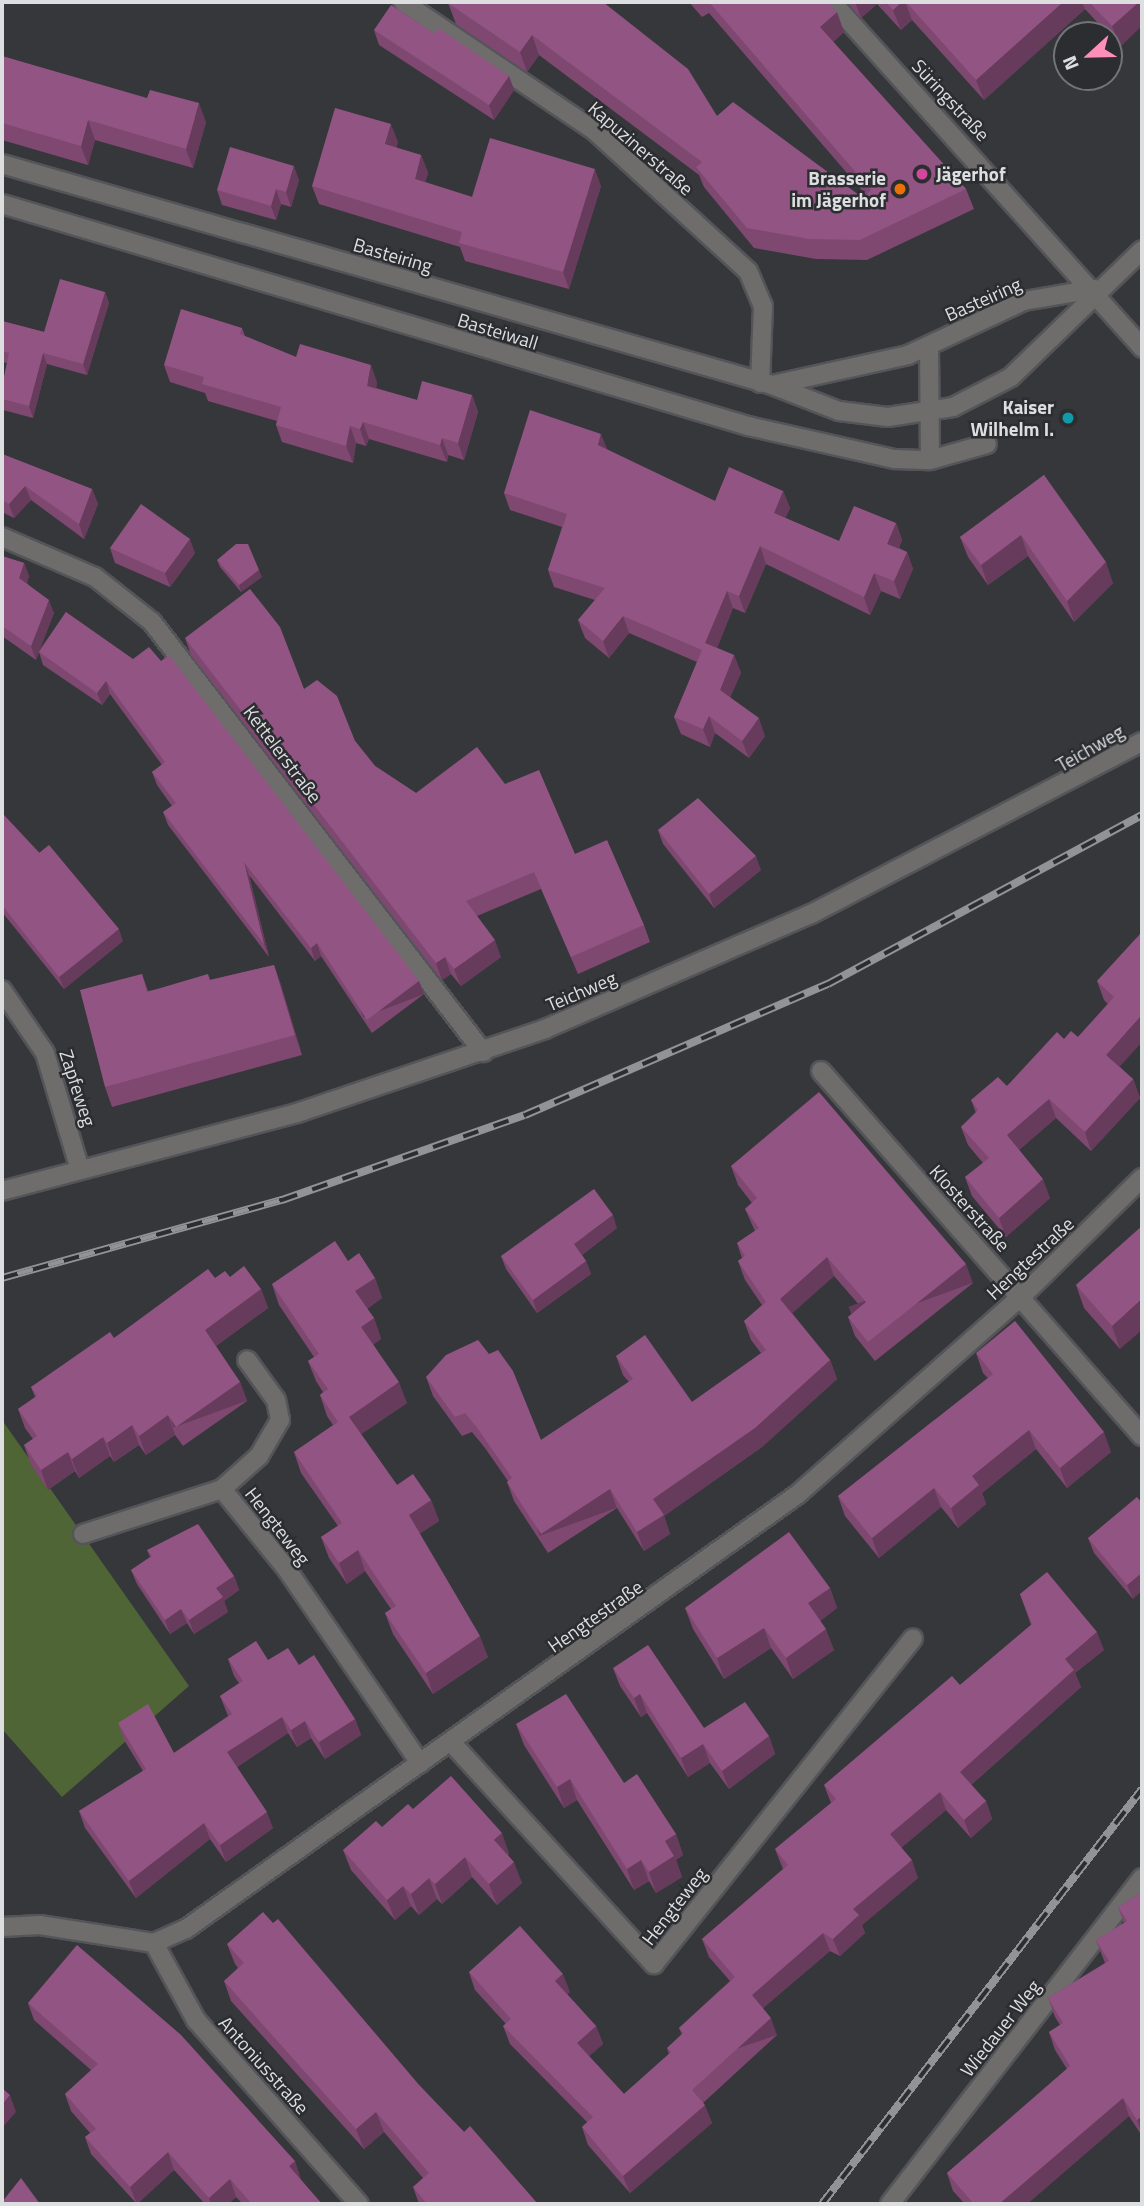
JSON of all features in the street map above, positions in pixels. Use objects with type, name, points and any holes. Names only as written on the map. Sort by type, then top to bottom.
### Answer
[{"type":"street","name":"Kapuzinerstraße","points":[[402,2],[595,131],[748,271],[763,306],[766,384]]},
{"type":"street","name":"Süringstraße","points":[[832,2],[1095,289],[1142,348]]},
{"type":"street","name":"Basteiring","points":[[2,164],[766,384],[839,411],[888,417],[953,407],[1033,362],[1078,316],[1095,289]]},
{"type":"street","name":"Basteiwall","points":[[2,204],[748,426],[895,459],[930,460],[987,444]]},
{"type":"street","points":[[1095,289],[1142,250]]},
{"type":"street","name":"Basteiring","points":[[766,384],[929,346],[1024,301],[1095,289]]},
{"type":"street","points":[[929,346],[930,460]]},
{"type":"street","name":"Kettelerstraße","points":[[2,537],[95,577],[152,622],[483,1052]]},
{"type":"street","name":"Teichweg","points":[[2,1191],[297,1113],[483,1052],[811,914],[1142,742]]},
{"type":"street","name":"Zapfeweg","points":[[2,990],[45,1053],[80,1170]]},
{"type":"street","name":"Klosterstraße","points":[[821,1071],[1142,1436]]},
{"type":"street","name":"Hengtestraße","points":[[154,1943],[186,1929],[798,1494],[1021,1297],[1142,1178]]},
{"type":"street","name":"Hengteweg","points":[[83,1534],[222,1489],[259,1456],[280,1420],[276,1400],[247,1360]]},
{"type":"street","name":"Hengteweg","points":[[222,1489],[286,1568],[420,1763]]},
{"type":"street","name":"Hengteweg","points":[[451,1742],[654,1964],[913,1637]]},
{"type":"street","name":"Wiedauer Weg","points":[[890,2204],[1142,1878]]},
{"type":"street","points":[[2,1927],[40,1925],[154,1943]]},
{"type":"street","name":"Antoniusstraße","points":[[154,1943],[196,2020],[359,2204]]},
{"type":"green space","points":[[2,1420],[189,1686],[62,1797],[2,1729]]},
{"type":"building","points":[[449,2],[603,2],[688,69],[717,116],[733,102],[863,198],[871,190],[709,2],[828,2],[837,12],[820,27],[966,189],[860,240],[809,239],[747,228],[696,167],[702,162],[532,35],[520,52]]},
{"type":"building","points":[[886,2],[902,2],[893,10]]},
{"type":"building","points":[[906,2],[1063,2],[976,80]]},
{"type":"building","points":[[1089,2],[1139,2],[1118,21],[1107,21]]},
{"type":"building","points":[[391,5],[435,34],[438,28],[509,76],[489,105],[374,30]]},
{"type":"building","points":[[2,56],[147,98],[150,90],[199,103],[186,149],[88,120],[81,146],[2,123]]},
{"type":"building","points":[[335,108],[391,124],[385,144],[421,155],[415,179],[472,197],[490,138],[595,169],[563,272],[459,243],[462,232],[312,186]]},
{"type":"building","points":[[230,147],[294,166],[286,192],[276,189],[271,206],[217,190]]},
{"type":"building","points":[[60,279],[105,292],[83,364],[43,353],[29,406],[2,399],[9,353],[2,351],[2,321],[44,332]]},
{"type":"building","points":[[181,309],[242,328],[240,334],[296,357],[300,344],[371,365],[367,386],[417,400],[422,381],[472,395],[458,443],[442,438],[440,445],[363,422],[360,429],[350,426],[346,446],[276,425],[281,407],[202,384],[204,377],[164,365]]},
{"type":"building","points":[[530,410],[601,434],[598,445],[715,501],[729,467],[783,491],[774,513],[839,541],[854,506],[896,523],[887,544],[907,552],[894,581],[874,573],[864,597],[760,546],[739,596],[727,591],[705,643],[734,655],[720,690],[759,718],[742,741],[709,716],[703,729],[674,717],[702,650],[623,616],[603,641],[578,620],[605,588],[548,570],[567,514],[504,493]]},
{"type":"building","points":[[2,454],[92,489],[79,524],[25,486],[9,504],[2,500]]},
{"type":"building","points":[[1044,475],[1106,562],[1067,601],[1021,535],[981,565],[960,537]]},
{"type":"building","points":[[141,504],[190,539],[165,573],[110,548]]},
{"type":"building","points":[[236,544],[248,544],[259,570],[239,585],[217,560]]},
{"type":"building","points":[[2,556],[24,563],[19,578],[49,600],[31,646],[2,626]]},
{"type":"building","points":[[250,589],[280,627],[304,689],[317,680],[337,696],[355,741],[375,766],[416,793],[477,747],[505,784],[539,770],[575,854],[607,840],[644,925],[571,957],[534,872],[466,901],[495,940],[454,969],[445,957],[436,963],[185,638]]},
{"type":"building","points":[[66,612],[133,659],[149,647],[161,661],[169,655],[419,981],[367,1020],[317,943],[311,948],[244,862],[264,944],[163,812],[176,803],[152,772],[165,762],[106,681],[97,693],[39,652]]},
{"type":"building","points":[[698,798],[756,856],[709,894],[658,830]]},
{"type":"building","points":[[2,813],[39,853],[49,845],[119,929],[59,977],[2,905]]},
{"type":"building","points":[[1142,932],[1142,1015],[1106,1055],[1133,1079],[1085,1132],[1049,1099],[1007,1135],[1043,1179],[999,1218],[965,1177],[989,1158],[961,1127],[978,1110],[971,1100],[998,1077],[1007,1086],[1057,1032],[1064,1039],[1071,1031],[1078,1037],[1114,997],[1097,981]]},
{"type":"building","points":[[274,965],[295,1035],[105,1087],[80,990],[142,974],[147,992],[208,974],[210,980]]},
{"type":"building","points":[[819,1092],[966,1264],[868,1342],[848,1317],[866,1302],[827,1257],[780,1299],[830,1360],[755,1428],[653,1499],[664,1515],[637,1532],[610,1489],[541,1534],[507,1482],[512,1478],[478,1429],[465,1413],[455,1417],[426,1377],[446,1355],[478,1340],[489,1354],[498,1350],[513,1371],[541,1440],[633,1379],[616,1356],[645,1335],[692,1402],[766,1350],[744,1321],[766,1302],[738,1261],[745,1256],[737,1243],[759,1228],[745,1209],[757,1198],[731,1166]]},
{"type":"building","points":[[594,1189],[613,1215],[574,1244],[586,1261],[533,1300],[501,1256]]},
{"type":"building","points":[[1142,1226],[1142,1299],[1112,1326],[1076,1285]]},
{"type":"building","points":[[335,1241],[348,1261],[359,1253],[375,1278],[355,1291],[374,1318],[361,1327],[399,1382],[349,1417],[397,1485],[413,1474],[431,1500],[409,1515],[480,1636],[426,1673],[385,1613],[396,1606],[358,1550],[339,1563],[321,1537],[342,1523],[294,1452],[338,1422],[320,1395],[328,1389],[308,1361],[319,1354],[272,1284]]},
{"type":"building","points":[[244,1266],[261,1289],[205,1330],[240,1382],[176,1427],[168,1415],[139,1436],[132,1425],[107,1443],[103,1437],[72,1459],[68,1452],[41,1470],[24,1445],[37,1436],[18,1409],[37,1396],[31,1387],[110,1332],[114,1338],[208,1269],[215,1278],[225,1271],[230,1277]]},
{"type":"building","points":[[1015,1321],[1104,1432],[1060,1468],[1029,1430],[972,1476],[979,1485],[951,1508],[934,1488],[872,1538],[838,1496],[993,1374],[976,1353]]},
{"type":"building","points":[[1137,1497],[1142,1503],[1142,1573],[1127,1585],[1088,1538]]},
{"type":"building","points":[[198,1524],[234,1576],[216,1588],[223,1597],[189,1620],[181,1609],[165,1620],[131,1570],[152,1556],[147,1550]]},
{"type":"building","points":[[789,1532],[830,1588],[808,1603],[826,1629],[786,1658],[764,1628],[717,1658],[685,1608]]},
{"type":"building","points":[[1047,1572],[1097,1632],[1065,1659],[1074,1670],[960,1772],[986,1801],[964,1820],[940,1792],[890,1834],[912,1860],[853,1909],[859,1915],[833,1939],[823,1933],[752,1995],[771,2018],[692,2090],[705,2105],[623,2176],[582,2127],[593,2117],[503,2026],[511,2019],[469,1972],[520,1926],[563,1974],[555,1981],[596,2026],[577,2043],[624,2094],[671,2052],[667,2048],[683,2033],[679,2028],[735,1977],[702,1939],[788,1865],[775,1849],[836,1799],[824,1785],[952,1676],[960,1685],[1032,1624],[1020,1594]]},
{"type":"building","points":[[256,1641],[268,1660],[288,1648],[299,1665],[314,1655],[355,1719],[319,1742],[305,1721],[291,1730],[282,1717],[227,1752],[267,1812],[220,1845],[204,1823],[129,1881],[79,1811],[146,1769],[118,1723],[148,1704],[174,1753],[232,1714],[220,1696],[243,1681],[228,1659]]},
{"type":"building","points":[[648,1645],[704,1728],[745,1702],[769,1736],[722,1771],[703,1744],[681,1758],[640,1694],[634,1698],[613,1668]]},
{"type":"building","points":[[566,1694],[624,1783],[637,1774],[676,1834],[665,1841],[674,1856],[649,1872],[641,1860],[627,1869],[570,1779],[557,1787],[516,1724]]},
{"type":"building","points":[[451,1776],[502,1833],[494,1840],[514,1862],[489,1884],[465,1857],[435,1884],[429,1878],[411,1894],[403,1886],[387,1900],[343,1850],[376,1821],[382,1827],[408,1804],[413,1809]]},
{"type":"building","points":[[1142,1892],[1142,2116],[1137,2120],[1123,2098],[999,2204],[974,2204],[947,2173],[1070,2066],[1049,2032],[1063,2023],[1048,1998],[1109,1961],[1096,1940],[1127,1921],[1118,1907]]},
{"type":"building","points":[[263,1912],[273,1923],[278,1919],[420,2086],[464,2132],[470,2126],[538,2204],[427,2204],[413,2187],[429,2173],[376,2112],[356,2129],[224,1981],[244,1963],[227,1944]]},
{"type":"building","points":[[77,1945],[181,2035],[295,2161],[289,2166],[322,2204],[252,2204],[230,2179],[209,2198],[168,2152],[130,2187],[85,2137],[96,2129],[65,2094],[98,2064],[28,2003]]},
{"type":"building","points":[[2,2088],[10,2095],[2,2105]]},
{"type":"building","points":[[21,2178],[40,2204],[2,2204],[2,2202]]},
{"type":"railway","points":[[2,1278],[282,1200],[525,1115],[828,984],[1142,815]]},
{"type":"railway","points":[[822,2204],[1142,1789]]},
{"type":"place","name":"Jägerhof","points":[[922,174]]},
{"type":"place","name":"Brasserie im Jägerhof","points":[[900,189]]},
{"type":"place","name":"Kaiser Wilhelm I.","points":[[1068,418]]}]
